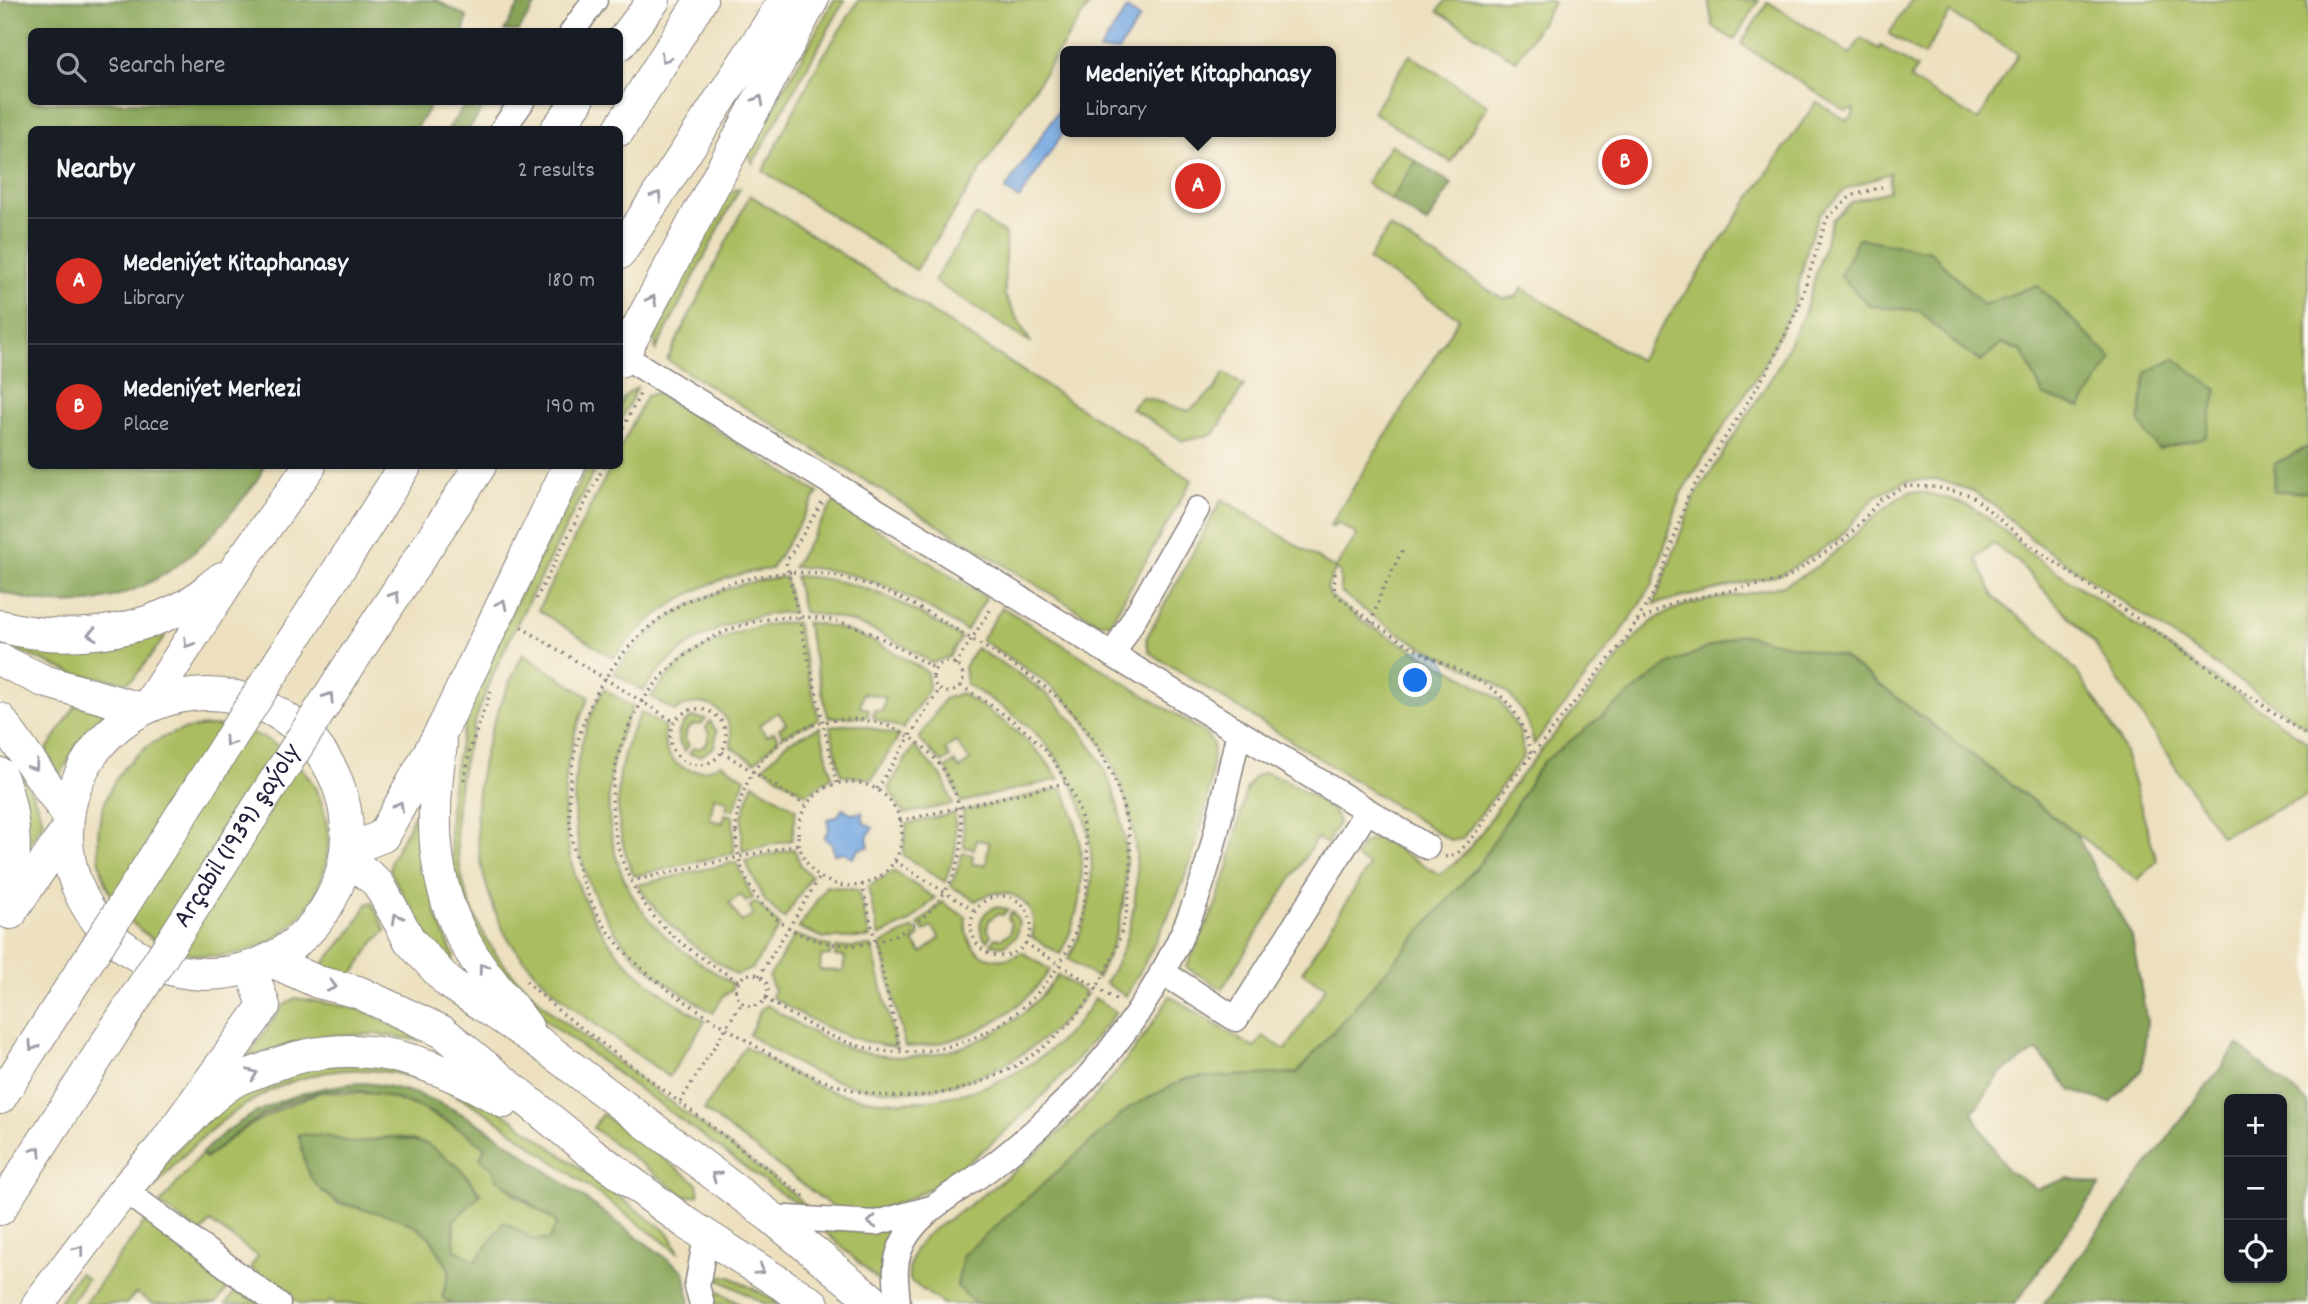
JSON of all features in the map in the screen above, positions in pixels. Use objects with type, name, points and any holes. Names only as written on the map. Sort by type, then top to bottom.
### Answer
[{"type":"main road","points":[[623,40],[654,0]]},
{"type":"main road","points":[[622,126],[701,0]]},
{"type":"main road","points":[[623,248],[785,0]]},
{"type":"main road","points":[[623,354],[811,0]]},
{"type":"main road","points":[[559,126],[575,105]]},
{"type":"main road","points":[[144,708],[291,480],[306,469]]},
{"type":"main road","points":[[0,1098],[403,469]]},
{"type":"main road","name":"Arçabil (1939) şaýoly","points":[[0,1209],[478,469]]},
{"type":"main road","points":[[350,854],[383,836],[443,726],[568,469]]},
{"type":"main road","points":[[0,626],[31,634],[67,635],[108,632],[134,626],[185,606],[239,564]]},
{"type":"main road","points":[[0,660],[44,681],[144,708]]},
{"type":"main road","points":[[0,719],[66,824],[69,867],[80,898],[99,926],[124,948],[153,965],[185,974],[218,975],[260,964],[297,942],[319,917],[350,854],[342,797],[329,765],[308,737],[282,715],[250,700],[216,693],[181,695],[144,708],[100,742],[78,776],[66,824],[5,922]]},
{"type":"main road","points":[[443,726],[433,794],[433,835],[439,873],[462,937],[478,963],[538,1042]]},
{"type":"main road","points":[[0,774],[12,822],[14,856],[5,922]]},
{"type":"main road","points":[[350,854],[378,883],[410,941],[448,982],[538,1042],[771,1217],[877,1304]]},
{"type":"main road","points":[[38,1304],[124,1190],[162,1147],[264,1006],[260,964]]},
{"type":"main road","points":[[260,964],[358,992],[443,1032],[589,1151],[706,1236],[813,1304]]},
{"type":"main road","points":[[162,1147],[233,1083],[297,1055],[333,1050],[407,1058],[464,1079],[589,1151]]},
{"type":"street","points":[[575,28],[595,0]]},
{"type":"street","points":[[505,126],[520,105]]},
{"type":"street","points":[[623,359],[1426,847]]},
{"type":"street","points":[[1112,655],[1197,509]]},
{"type":"street","points":[[898,1304],[895,1267],[899,1249],[909,1233],[938,1206],[1012,1150],[1083,1083],[1115,1044],[1162,972],[1189,917],[1203,878],[1239,732]]},
{"type":"street","points":[[1162,972],[1236,1019],[1367,811]]},
{"type":"street","points":[[124,1190],[278,1304]]},
{"type":"street","points":[[771,1217],[876,1223],[938,1206]]},
{"type":"street","points":[[702,1304],[697,1286],[706,1236]]},
{"type":"path","points":[[1426,847],[1448,858],[1457,854],[1476,834],[1531,754],[1564,718],[1635,624],[1658,586],[1688,496],[1769,368],[1799,306],[1827,218],[1851,197],[1882,187]]},
{"type":"path","points":[[623,428],[643,388],[650,390]]},
{"type":"path","points":[[534,602],[602,469]]},
{"type":"path","points":[[1635,624],[1675,602],[1783,580],[1846,539],[1881,499],[1906,486],[1935,487],[1971,495],[2030,545],[2308,736]]},
{"type":"path","points":[[827,495],[786,562],[837,782]]},
{"type":"path","points":[[1371,623],[1381,593],[1403,549]]},
{"type":"path","points":[[788,572],[820,573],[871,584],[919,607],[1025,673],[1066,706],[1099,748],[1121,796],[1131,848],[1129,902],[1115,953],[1097,988],[1072,1020],[1032,1056],[985,1081],[934,1094],[881,1096],[829,1084],[781,1062],[675,996],[634,962],[601,921],[579,872],[569,820],[571,767],[585,715],[605,679],[628,648],[647,629],[691,599],[740,579],[788,572]]},
{"type":"path","points":[[1335,573],[1334,593],[1371,623],[1420,651],[1467,673],[1502,696],[1524,725],[1531,754]]},
{"type":"path","points":[[956,664],[997,599]]},
{"type":"path","points":[[738,981],[698,956],[661,926],[631,881],[617,842],[612,794],[620,747],[642,702],[671,666],[710,638],[755,621],[799,617],[826,619],[872,633],[935,669]]},
{"type":"path","points":[[516,638],[522,627],[675,722]]},
{"type":"path","points":[[944,663],[956,664],[962,674],[960,685],[951,692],[939,690],[933,680],[935,669],[944,663]]},
{"type":"path","points":[[464,785],[477,723],[495,683]]},
{"type":"path","points":[[765,998],[828,1036],[873,1050],[901,1052],[945,1047],[990,1030],[1029,1003],[1059,965],[1080,922],[1087,875],[1083,827],[1066,782],[1046,752],[1021,727],[960,685]]},
{"type":"path","points":[[877,789],[939,690]]},
{"type":"path","points":[[696,709],[713,714],[720,719],[726,735],[722,752],[708,763],[700,765],[683,761],[672,748],[670,739],[675,722],[696,709]]},
{"type":"path","points":[[866,719],[884,724],[910,737],[943,768],[959,807],[959,858],[944,892],[919,920],[904,930],[875,941],[832,944],[813,940],[789,928],[767,910],[755,895],[739,857],[736,824],[739,806],[753,772],[778,744],[793,733],[824,722],[866,719]]},
{"type":"path","points":[[722,752],[805,805]]},
{"type":"path","points":[[837,782],[860,782],[877,789],[892,802],[900,821],[902,838],[895,861],[876,879],[862,884],[839,885],[820,877],[808,865],[798,844],[797,829],[805,805],[823,788],[837,782]]},
{"type":"path","points":[[900,821],[1066,782]]},
{"type":"path","points":[[631,881],[798,844]]},
{"type":"path","points":[[895,861],[975,911]]},
{"type":"path","points":[[759,976],[820,877]]},
{"type":"path","points":[[862,884],[901,1052]]},
{"type":"path","points":[[999,897],[1017,901],[1028,916],[1030,925],[1025,943],[1011,954],[1002,956],[985,952],[973,937],[971,928],[975,911],[982,904],[999,897]]},
{"type":"path","points":[[1025,943],[1124,1005]]},
{"type":"path","points":[[520,974],[559,1011],[815,1205]]},
{"type":"path","points":[[748,975],[759,976],[767,986],[765,998],[755,1005],[742,1002],[737,993],[738,981],[748,975]]},
{"type":"path","points":[[680,1102],[742,1002]]},
{"type":"green space","points":[[4,0],[436,0],[467,17],[465,28],[28,28],[28,105],[431,105],[417,126],[28,126],[28,469],[262,469],[254,485],[231,513],[208,539],[183,561],[156,579],[128,592],[98,601],[66,603],[34,600],[0,591],[0,7]]},
{"type":"green space","points":[[522,0],[539,0],[520,28],[506,28]]},
{"type":"green space","points":[[834,0],[845,0],[753,163],[748,152]]},
{"type":"green space","points":[[859,0],[1092,0],[916,270],[763,171],[817,66]]},
{"type":"green space","points":[[1446,0],[1549,0],[1554,3],[1516,61],[1438,11]]},
{"type":"green space","points":[[1708,0],[1759,0],[1734,40],[1713,27]]},
{"type":"green space","points":[[1911,0],[2308,0],[2308,447],[2275,464],[2273,490],[2308,492],[2308,728],[2034,541],[1999,509],[1973,491],[1936,479],[1906,481],[1876,496],[1837,540],[1782,574],[1654,604],[1694,498],[1775,372],[1805,311],[1832,220],[1853,201],[1889,191],[1890,173],[1846,189],[1820,213],[1809,241],[1794,305],[1762,368],[1681,493],[1653,584],[1620,634],[1534,744],[1518,705],[1506,692],[1492,681],[1410,640],[1369,614],[1340,591],[1340,573],[1336,569],[1327,587],[1330,596],[1368,625],[1466,678],[1500,700],[1520,732],[1524,756],[1462,839],[1450,840],[1149,652],[1146,639],[1222,499],[1335,569],[1357,535],[1337,522],[1334,527],[1330,525],[1459,318],[1368,260],[1389,227],[1503,299],[1517,296],[1522,288],[1639,360],[1816,102],[1846,120],[1852,117],[1854,109],[1845,111],[1741,44],[1768,2],[1850,54],[1861,38],[1879,49],[1881,46],[1917,68],[1910,79],[1978,120],[2018,54],[1950,13],[1924,55],[1889,34]],"holes":[[[1930,251],[2081,407],[2044,396],[2022,352],[2001,343],[1980,362],[1948,338],[1920,311]]]},
{"type":"green space","points":[[1410,55],[1488,105],[1451,162],[1373,112]]},
{"type":"green space","points":[[465,105],[485,105],[471,126],[450,126]]},
{"type":"green space","points":[[1391,144],[1416,161],[1391,200],[1366,183]]},
{"type":"green space","points":[[1416,161],[1452,184],[1427,223],[1391,200]]},
{"type":"green space","points":[[740,188],[656,350],[654,336],[727,193]]},
{"type":"green space","points":[[750,195],[1192,480],[1110,623],[1099,623],[667,360]]},
{"type":"green space","points":[[976,215],[1005,234],[1005,296],[1031,343],[934,281]]},
{"type":"green space","points":[[1858,238],[1930,251],[1983,305],[2037,285],[2112,359],[2081,407],[2044,396],[2022,351],[2001,343],[1981,362],[1948,338],[1920,311],[1870,306],[1840,276]]},
{"type":"green space","points":[[2174,358],[2217,390],[2206,437],[2158,449],[2139,422],[2146,373]]},
{"type":"green space","points":[[1224,373],[1244,386],[1214,434],[1183,441],[1131,408],[1142,397],[1189,411],[1214,390]]},
{"type":"green space","points":[[637,388],[623,416],[623,400]]},
{"type":"green space","points":[[656,393],[818,493],[771,569],[725,579],[683,598],[645,625],[613,658],[538,610],[609,469],[623,469],[623,443],[646,396]]},
{"type":"green space","points":[[2308,447],[2308,492],[2273,491],[2275,464]]},
{"type":"green space","points":[[586,469],[595,469],[509,640],[473,729],[461,774],[456,819],[459,865],[472,910],[496,954],[524,986],[555,1015],[795,1195],[812,1212],[780,1193],[534,1012],[482,945],[456,877],[450,808],[461,739],[485,670],[517,601]]},
{"type":"green space","points":[[1911,491],[1961,503],[1986,516],[2025,550],[2308,742],[2308,795],[2221,836],[2093,642],[2018,562],[1993,543],[1976,558],[1995,598],[2050,642],[2076,671],[2104,713],[2124,750],[2157,861],[2138,880],[1843,657],[1542,763],[1481,862],[1297,1073],[1244,1077],[1020,1206],[963,1255],[957,1286],[976,1304],[943,1304],[909,1280],[912,1257],[924,1237],[1005,1178],[1067,1125],[1122,1065],[1170,996],[1254,1048],[1263,1036],[1286,1050],[1326,987],[1302,972],[1369,866],[1355,857],[1363,843],[1378,838],[1439,874],[1470,847],[1531,763],[1647,626],[1678,608],[1766,590],[1802,576],[1835,552],[1894,501]]},
{"type":"green space","points":[[834,502],[986,598],[966,631],[904,595],[863,578],[793,567]]},
{"type":"green space","points":[[795,576],[842,582],[882,595],[961,638],[949,657],[932,663],[901,644],[855,623],[803,612]]},
{"type":"green space","points":[[785,577],[793,612],[749,618],[708,634],[672,658],[643,691],[614,673],[648,635],[689,606],[735,587]]},
{"type":"green space","points":[[1002,607],[1204,732],[1213,744],[1205,810],[1186,875],[1158,937],[1126,996],[1105,983],[1122,949],[1133,913],[1137,875],[1134,837],[1126,799],[1112,763],[1092,731],[1068,702],[1037,676],[981,640]]},
{"type":"green space","points":[[796,622],[819,719],[783,736],[779,729],[786,723],[778,712],[759,725],[766,736],[774,732],[779,739],[755,762],[731,747],[728,724],[716,708],[697,703],[675,711],[651,697],[680,665],[714,642],[754,628]]},
{"type":"green space","points":[[806,622],[854,633],[898,654],[927,672],[929,689],[903,729],[873,718],[874,710],[883,711],[885,697],[863,693],[860,707],[869,709],[867,717],[828,717]]},
{"type":"green space","points":[[163,633],[165,637],[134,678],[127,682],[75,674],[16,650],[18,646],[92,647]]},
{"type":"green space","points":[[1740,634],[1843,657],[2076,834],[2132,937],[2147,1022],[2142,1069],[2111,1103],[2072,1091],[2037,1051],[2002,1072],[1972,1113],[2007,1170],[2037,1189],[2069,1178],[2100,1185],[2015,1304],[976,1304],[957,1286],[963,1255],[1130,1107],[1187,1078],[1297,1073],[1481,862],[1542,763],[1667,665]]},
{"type":"green space","points":[[976,648],[1033,684],[1063,710],[1086,738],[1104,770],[1117,803],[1124,838],[1126,874],[1122,909],[1112,944],[1097,978],[1068,959],[1088,904],[1090,846],[1085,818],[1061,765],[1043,741],[1026,724],[966,684],[964,667]]},
{"type":"green space","points":[[523,654],[589,697],[576,731],[567,767],[564,803],[567,840],[575,875],[588,909],[607,940],[632,968],[658,990],[705,1021],[669,1077],[585,1016],[545,982],[508,938],[491,900],[477,836],[480,774],[497,714]]},
{"type":"green space","points":[[604,689],[633,707],[621,735],[609,793],[615,852],[625,880],[639,906],[659,930],[685,952],[733,984],[731,991],[724,995],[713,1013],[665,982],[639,960],[615,932],[597,900],[584,866],[576,830],[574,794],[578,757],[588,722]]},
{"type":"green space","points":[[961,693],[1027,741],[1059,779],[961,802],[946,768],[954,762],[960,769],[970,760],[956,741],[945,750],[950,757],[942,763],[919,739],[944,699]]},
{"type":"green space","points":[[76,705],[104,712],[76,746],[60,776],[46,751]]},
{"type":"green space","points":[[641,712],[665,727],[664,740],[667,750],[680,766],[699,770],[721,763],[745,778],[734,810],[726,809],[728,800],[714,797],[710,820],[723,823],[725,814],[733,816],[734,853],[634,876],[621,835],[618,793],[625,752]]},
{"type":"green space","points":[[693,717],[706,719],[701,725],[695,724],[687,729],[685,739],[689,745],[685,751],[678,736],[684,723]]},
{"type":"green space","points":[[710,721],[717,732],[714,747],[701,756],[689,754],[693,748],[700,748],[707,743],[709,734],[706,728]]},
{"type":"green space","points":[[856,724],[899,736],[872,779],[841,775],[830,726]]},
{"type":"green space","points":[[224,726],[257,734],[295,759],[320,797],[326,818],[328,841],[324,875],[320,885],[295,923],[277,937],[247,952],[202,956],[169,948],[131,923],[117,905],[102,875],[98,830],[106,797],[131,759],[149,745],[179,730]]},
{"type":"green space","points":[[820,727],[832,777],[806,794],[763,767],[788,742]]},
{"type":"green space","points":[[914,746],[943,778],[953,804],[904,814],[888,788]]},
{"type":"green space","points":[[16,767],[31,790],[43,821],[28,847]]},
{"type":"green space","points":[[1263,773],[1271,774],[1306,792],[1336,815],[1339,821],[1327,844],[1317,838],[1222,989],[1186,967],[1215,907],[1229,865],[1246,790],[1254,777]]},
{"type":"green space","points":[[753,783],[796,809],[792,840],[742,851],[742,817]]},
{"type":"green space","points":[[1063,788],[1077,830],[1082,872],[1076,913],[1060,954],[1032,937],[1031,913],[1026,904],[1018,898],[998,893],[976,901],[951,886],[963,853],[973,855],[972,864],[986,865],[989,842],[976,840],[974,849],[964,847],[963,811]]},
{"type":"green space","points":[[416,812],[419,812],[436,915],[454,956],[451,964],[426,936],[390,871],[391,860]]},
{"type":"green space","points":[[955,813],[956,848],[945,882],[903,855],[907,824]]},
{"type":"green space","points":[[794,849],[801,866],[811,876],[784,919],[765,901],[745,861]]},
{"type":"green space","points":[[736,862],[753,898],[746,902],[741,895],[729,903],[742,922],[754,915],[749,907],[756,902],[780,926],[752,969],[737,975],[682,936],[659,913],[638,885]]},
{"type":"green space","points":[[893,871],[935,898],[910,922],[879,936],[868,887]]},
{"type":"green space","points":[[826,886],[858,890],[870,938],[824,938],[799,928]]},
{"type":"green space","points":[[372,902],[386,931],[374,942],[352,976],[324,969],[324,963],[353,929],[367,904]]},
{"type":"green space","points":[[942,902],[966,917],[969,939],[974,948],[982,954],[1000,959],[1022,952],[1050,970],[1021,1002],[987,1026],[948,1041],[905,1047],[881,944],[914,928],[920,936],[913,942],[922,953],[940,938],[932,927],[924,932],[918,925]]},
{"type":"green space","points":[[995,907],[1008,909],[1003,915],[997,914],[989,920],[987,929],[991,935],[987,941],[981,931],[981,921],[986,913]]},
{"type":"green space","points":[[1012,911],[1019,922],[1016,937],[1003,946],[991,944],[995,938],[1002,938],[1010,933],[1011,924],[1008,918]]},
{"type":"green space","points":[[795,935],[831,947],[830,956],[821,956],[820,970],[843,971],[845,957],[835,956],[836,948],[872,946],[896,1047],[862,1041],[831,1030],[772,997],[774,990],[769,977]]},
{"type":"green space","points":[[1058,975],[1087,994],[1063,1021],[1035,1045],[1004,1064],[971,1079],[937,1088],[901,1091],[865,1088],[828,1078],[797,1064],[749,1035],[761,1009],[767,1005],[816,1035],[848,1048],[878,1055],[908,1057],[937,1054],[992,1034],[1039,998]]},
{"type":"green space","points":[[295,998],[361,1009],[424,1041],[375,1034],[324,1036],[247,1057],[283,1006]]},
{"type":"green space","points":[[1095,998],[1116,1012],[1064,1073],[988,1146],[947,1177],[905,1200],[866,1211],[831,1206],[704,1110],[745,1046],[814,1085],[862,1099],[900,1102],[938,1099],[976,1090],[1011,1075],[1044,1055],[1072,1029]]},
{"type":"green space","points":[[2238,1045],[2308,1103],[2308,1304],[2043,1304]]},
{"type":"green space","points":[[391,1063],[503,1112],[670,1234],[679,1253],[472,1104],[424,1081],[382,1071],[342,1070],[305,1077],[269,1091],[236,1111],[205,1135],[149,1194],[146,1192],[158,1173],[190,1135],[250,1088],[272,1077],[303,1067]]},
{"type":"green space","points":[[363,1083],[418,1094],[443,1104],[490,1131],[684,1271],[690,1304],[452,1304],[442,1297],[450,1271],[431,1239],[413,1225],[398,1218],[348,1205],[320,1190],[308,1171],[298,1134],[325,1136],[355,1143],[393,1137],[427,1144],[460,1168],[481,1194],[453,1221],[455,1250],[476,1261],[504,1222],[532,1239],[549,1240],[557,1223],[496,1178],[492,1168],[480,1158],[485,1147],[468,1134],[429,1112],[386,1096],[342,1090],[305,1096],[259,1118],[206,1158],[201,1154],[236,1125],[276,1103],[318,1089]]},
{"type":"green space","points":[[321,1092],[379,1094],[418,1107],[467,1133],[485,1147],[492,1168],[514,1194],[557,1223],[550,1240],[532,1239],[504,1222],[476,1262],[455,1251],[453,1221],[481,1194],[444,1156],[421,1143],[394,1137],[357,1143],[299,1135],[310,1176],[338,1204],[363,1207],[404,1220],[428,1235],[450,1271],[442,1296],[452,1304],[336,1304],[331,1300],[327,1304],[301,1304],[250,1268],[258,1256],[210,1222],[201,1234],[160,1204],[201,1154],[206,1158],[260,1119]]},
{"type":"green space","points":[[602,1114],[697,1183],[699,1195],[686,1197],[593,1128]]},
{"type":"green space","points":[[914,1219],[881,1283],[820,1227]]},
{"type":"green space","points":[[146,1220],[232,1282],[216,1304],[153,1304],[136,1293],[126,1304],[84,1304]]},
{"type":"green space","points":[[79,1273],[87,1279],[69,1304],[57,1304]]},
{"type":"green space","points":[[731,1277],[782,1304],[765,1304],[716,1278]]},
{"type":"green space","points":[[238,1287],[262,1304],[226,1304]]},
{"type":"green space","points":[[711,1288],[741,1304],[714,1304]]},
{"type":"water","points":[[1127,9],[1140,18],[1121,46],[1102,46]]},
{"type":"water","points":[[1060,108],[1060,137],[1019,199],[1005,190]]},
{"type":"water","points":[[843,808],[852,814],[862,812],[864,823],[873,828],[867,837],[869,847],[859,849],[853,858],[844,852],[834,854],[832,844],[824,838],[829,829],[827,819],[837,817]]},
{"type":"place","name":"Medeniýet Merkezi","points":[[1625,162]]},
{"type":"place","name":"Medeniýet Kitaphanasy","points":[[1198,186]]}]
